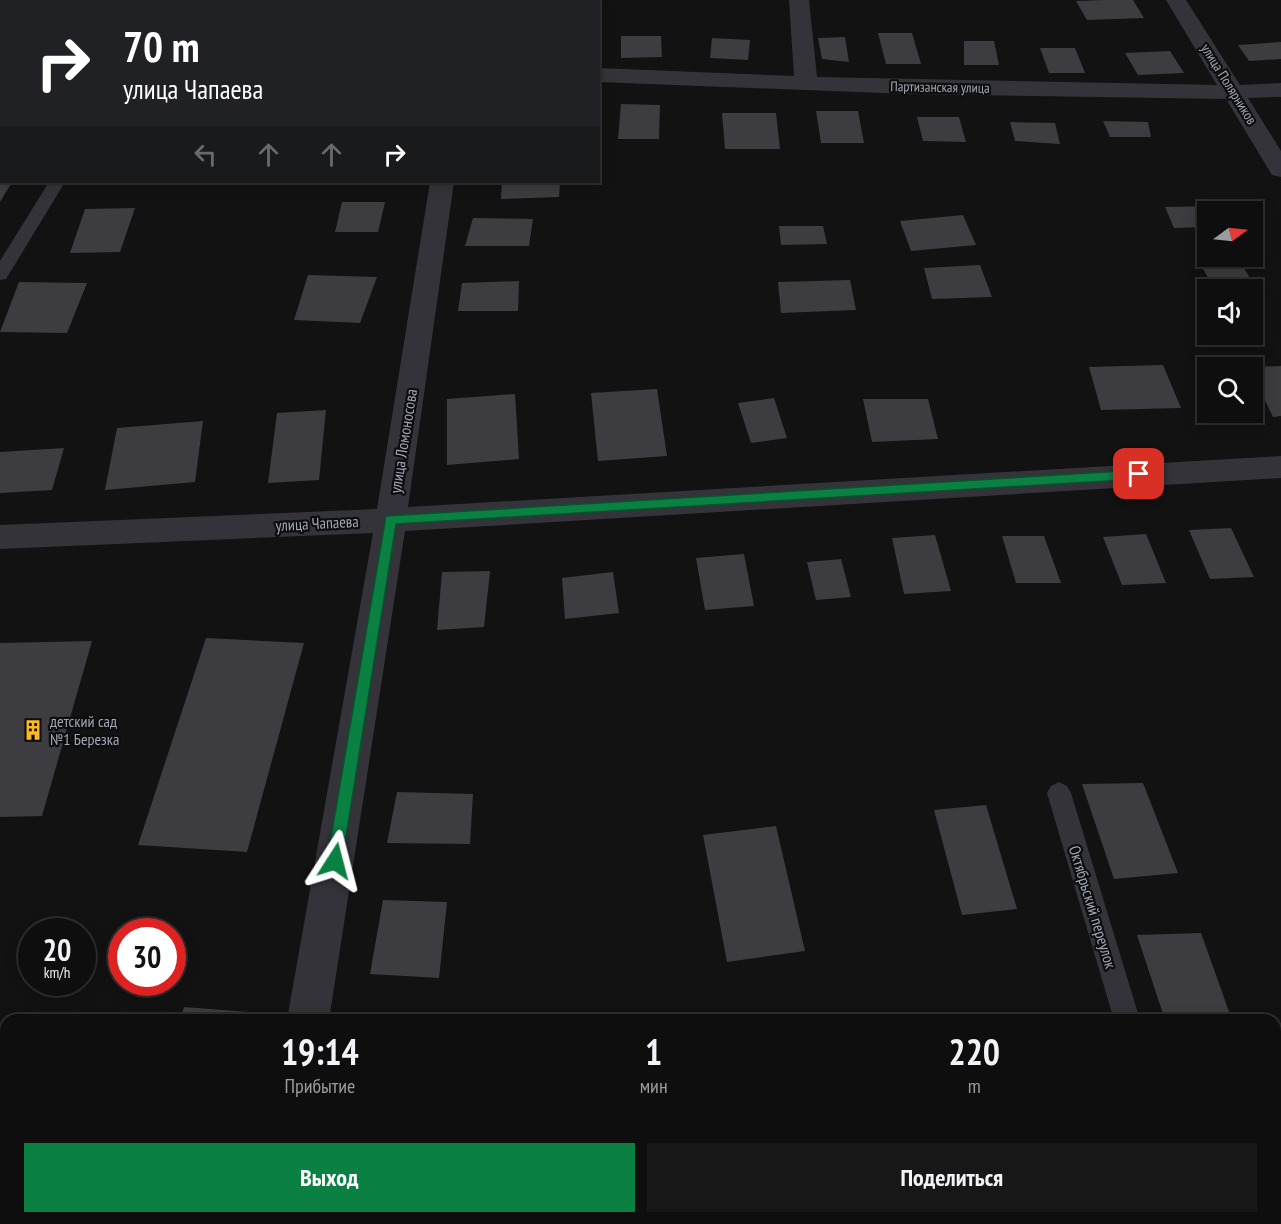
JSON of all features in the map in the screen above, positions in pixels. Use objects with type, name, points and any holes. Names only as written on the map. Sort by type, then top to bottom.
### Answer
[{"type":"street","points":[[799,0],[806,84]]},
{"type":"street","name":"улица Полярников","points":[[1176,0],[1235,92],[1281,170]]},
{"type":"street","name":"Партизанская улица","points":[[600,75],[806,84],[1235,92],[1281,90]]},
{"type":"street","name":"улица Ломоносова","points":[[310,1014],[391,520],[442,183]]},
{"type":"street","name":"улица Чапаева","points":[[0,537],[391,520],[1281,467]]},
{"type":"lane","points":[[0,275],[56,183]]},
{"type":"lane","name":"Октябрьский переулок","points":[[1059,793],[1125,1014]]},
{"type":"building","points":[[1133,0],[1144,18],[1087,20],[1076,1]]},
{"type":"building","points":[[878,33],[912,33],[921,64],[886,64]]},
{"type":"building","points":[[621,36],[661,36],[662,57],[621,58]]},
{"type":"building","points":[[845,37],[849,62],[822,59],[818,38]]},
{"type":"building","points":[[712,38],[750,40],[748,60],[710,58]]},
{"type":"building","points":[[964,41],[994,41],[999,65],[964,65]]},
{"type":"building","points":[[1281,42],[1281,59],[1249,61],[1238,45]]},
{"type":"building","points":[[1040,48],[1075,48],[1085,73],[1049,73]]},
{"type":"building","points":[[1170,51],[1184,73],[1138,75],[1125,53]]},
{"type":"building","points":[[621,104],[660,105],[659,139],[618,139]]},
{"type":"building","points":[[816,111],[858,111],[864,143],[821,143]]},
{"type":"building","points":[[722,113],[776,113],[780,149],[725,149]]},
{"type":"building","points":[[917,117],[959,117],[966,142],[923,141]]},
{"type":"building","points":[[1103,121],[1148,122],[1151,137],[1110,137]]},
{"type":"building","points":[[1010,122],[1055,123],[1060,144],[1015,141]]},
{"type":"building","points":[[0,183],[11,183],[0,202]]},
{"type":"building","points":[[502,183],[560,183],[559,197],[501,199]]},
{"type":"building","points":[[342,202],[385,202],[378,232],[335,232]]},
{"type":"building","points":[[1197,206],[1197,227],[1174,228],[1165,207]]},
{"type":"building","points":[[135,208],[120,252],[70,253],[85,209]]},
{"type":"building","points":[[963,215],[976,245],[911,251],[900,221]]},
{"type":"building","points":[[473,218],[533,219],[529,246],[465,246]]},
{"type":"building","points":[[779,226],[823,226],[827,244],[781,245]]},
{"type":"building","points":[[980,265],[992,297],[932,299],[924,268]]},
{"type":"building","points":[[1202,267],[1244,267],[1250,279],[1209,279]]},
{"type":"building","points":[[308,275],[377,277],[360,323],[294,320]]},
{"type":"building","points":[[850,280],[856,310],[781,313],[778,282]]},
{"type":"building","points":[[519,281],[518,311],[458,311],[462,283]]},
{"type":"building","points":[[19,282],[87,283],[67,333],[0,332]]},
{"type":"building","points":[[1163,365],[1181,408],[1101,410],[1089,367]]},
{"type":"building","points":[[1281,366],[1281,416],[1273,417],[1263,397],[1263,367]]},
{"type":"building","points":[[657,389],[667,456],[598,461],[591,393]]},
{"type":"building","points":[[515,394],[519,459],[447,465],[447,399]]},
{"type":"building","points":[[774,398],[787,438],[751,443],[738,403]]},
{"type":"building","points":[[863,399],[928,399],[938,439],[872,442]]},
{"type":"building","points":[[326,410],[319,480],[268,483],[277,413]]},
{"type":"building","points":[[203,421],[195,482],[105,490],[117,428]]},
{"type":"building","points":[[64,448],[52,490],[0,493],[0,452]]},
{"type":"building","points":[[1231,528],[1254,577],[1210,579],[1189,530]]},
{"type":"building","points":[[1146,534],[1166,583],[1122,585],[1103,537]]},
{"type":"building","points":[[935,535],[951,591],[904,594],[892,538]]},
{"type":"building","points":[[1002,536],[1044,536],[1061,583],[1016,583]]},
{"type":"building","points":[[744,554],[754,606],[705,610],[696,558]]},
{"type":"building","points":[[841,559],[851,597],[816,600],[807,562]]},
{"type":"building","points":[[490,571],[484,627],[437,630],[442,572]]},
{"type":"building","points":[[613,572],[619,613],[565,619],[562,578]]},
{"type":"building","points":[[206,638],[304,643],[247,852],[138,845]]},
{"type":"building","name":"детский сад №1 Березка","points":[[92,641],[42,816],[0,817],[0,643]]},
{"type":"building","points":[[1143,783],[1178,873],[1114,879],[1082,784]]},
{"type":"building","points":[[397,792],[473,794],[470,844],[387,843]]},
{"type":"building","points":[[986,805],[1017,909],[962,915],[934,810]]},
{"type":"building","points":[[776,826],[805,951],[727,962],[703,835]]},
{"type":"building","points":[[383,900],[447,902],[439,978],[370,974]]},
{"type":"building","points":[[1201,933],[1230,1014],[1163,1014],[1137,935]]},
{"type":"building","points":[[184,1007],[249,1012],[248,1014],[182,1014]]},
{"type":"place","name":"детский сад №1 Березка","points":[[33,730]]},
{"type":"route","points":[[335,861],[391,520],[1139,474]]}]
